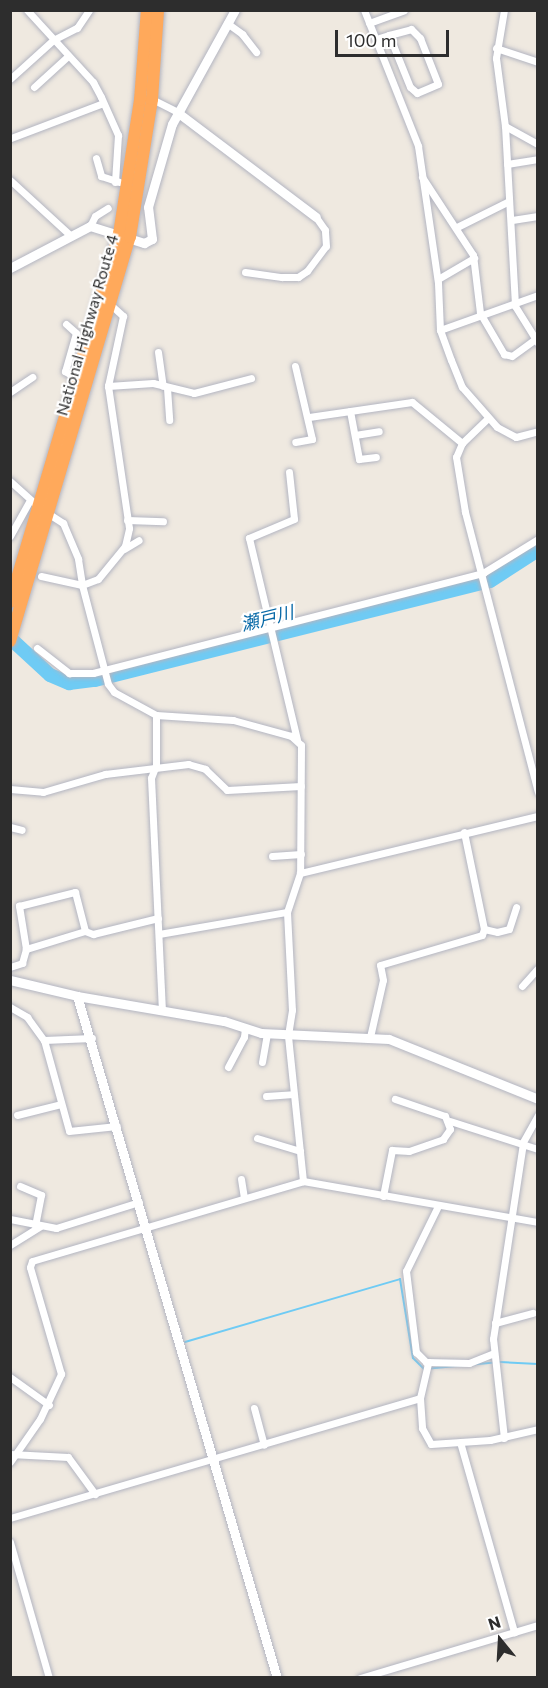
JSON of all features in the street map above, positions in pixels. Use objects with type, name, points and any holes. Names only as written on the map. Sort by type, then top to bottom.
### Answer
[{"type":"highway","name":"National Highway Route 4","points":[[10,602],[124,236],[122,183],[140,100],[147,10]]},
{"type":"highway","name":"National Highway Route 4","points":[[10,641],[18,616],[39,508],[112,306],[152,99],[158,10]]},
{"type":"street","points":[[27,10],[93,82],[118,135],[122,183],[100,176],[96,158]]},
{"type":"street","points":[[10,79],[53,40],[70,34],[88,10]]},
{"type":"street","points":[[10,268],[90,226],[144,243],[153,238],[148,207],[177,112],[235,10]]},
{"type":"street","points":[[364,10],[406,111],[422,177],[438,279],[440,330],[462,387],[488,418],[516,437],[537,430]]},
{"type":"street","points":[[369,23],[404,10]]},
{"type":"street","points":[[422,177],[457,227],[474,258],[481,316],[504,354],[512,356],[536,341],[515,306],[512,220],[496,48],[504,10]]},
{"type":"street","points":[[227,23],[242,34],[256,52]]},
{"type":"street","points":[[376,39],[388,35],[411,29],[420,38],[438,84],[417,93],[410,87],[388,35]]},
{"type":"street","points":[[496,48],[537,62]]},
{"type":"street","points":[[34,87],[68,56]]},
{"type":"street","points":[[152,99],[177,112],[316,217],[324,226],[326,246],[307,271],[298,277],[245,272]]},
{"type":"street","points":[[11,138],[103,103]]},
{"type":"street","points":[[505,126],[537,144]]},
{"type":"street","points":[[507,164],[537,159]]},
{"type":"street","points":[[10,180],[71,236]]},
{"type":"street","points":[[457,227],[509,201]]},
{"type":"street","points":[[90,226],[93,213],[108,208]]},
{"type":"street","points":[[512,220],[537,216]]},
{"type":"street","points":[[438,279],[474,258]]},
{"type":"street","points":[[440,330],[515,306],[537,296]]},
{"type":"street","points":[[112,306],[123,316],[108,386],[127,520],[124,549]]},
{"type":"street","points":[[66,324],[76,333],[65,371],[78,380]]},
{"type":"street","points":[[158,352],[169,420]]},
{"type":"street","points":[[295,366],[309,417],[312,439],[295,442]]},
{"type":"street","points":[[10,392],[32,377]]},
{"type":"street","points":[[108,386],[136,382],[194,393],[251,378]]},
{"type":"street","points":[[309,417],[412,402],[462,443]]},
{"type":"street","points":[[350,411],[359,459],[376,457]]},
{"type":"street","points":[[488,418],[462,443],[456,457],[537,792]]},
{"type":"street","points":[[355,435],[380,431]]},
{"type":"street","points":[[289,472],[294,519],[249,538],[302,752],[300,873],[287,912],[292,1010],[288,1036],[303,1181]]},
{"type":"street","points":[[10,481],[39,508],[63,523],[78,559],[82,585],[108,684],[114,692],[156,716],[233,720],[297,739]]},
{"type":"street","points":[[10,536],[39,508]]},
{"type":"street","points":[[127,520],[163,521]]},
{"type":"street","points":[[37,648],[69,673],[105,671],[483,574],[537,539]]},
{"type":"street","points":[[41,576],[82,585],[98,579],[124,549],[139,540]]},
{"type":"street","points":[[156,716],[155,768],[151,778],[162,1010]]},
{"type":"street","points":[[10,789],[43,792],[105,774],[199,766],[227,790],[301,786]]},
{"type":"street","points":[[300,873],[537,816]]},
{"type":"street","points":[[10,827],[22,830]]},
{"type":"street","points":[[370,1037],[383,980],[380,965],[477,940],[484,929],[464,832]]},
{"type":"street","points":[[272,856],[300,854]]},
{"type":"street","points":[[10,967],[22,963],[26,949],[19,906],[75,892],[85,931]]},
{"type":"street","points":[[484,929],[497,932],[509,929],[516,908]]},
{"type":"street","points":[[159,934],[287,912]]},
{"type":"street","points":[[26,949],[85,931],[93,934],[158,918]]},
{"type":"street","points":[[522,986],[537,968]]},
{"type":"street","points":[[10,980],[77,996],[162,1010],[267,1034],[389,1039],[442,1058],[537,1099]]},
{"type":"street","points":[[77,996],[92,1038],[277,1677]]},
{"type":"street","points":[[10,1007],[27,1017],[44,1040],[69,1131],[117,1126]]},
{"type":"street","points":[[228,1067],[244,1037],[245,1028]]},
{"type":"street","points":[[262,1062],[267,1034]]},
{"type":"street","points":[[44,1040],[92,1038]]},
{"type":"street","points":[[266,1096],[293,1094]]},
{"type":"street","points":[[395,1099],[445,1116],[450,1121],[523,1142],[537,1149]]},
{"type":"street","points":[[17,1115],[61,1104]]},
{"type":"street","points":[[504,1438],[495,1359],[495,1323],[514,1220],[523,1142],[537,1115]]},
{"type":"street","points":[[383,1196],[392,1150],[409,1151],[443,1140],[450,1121]]},
{"type":"street","points":[[257,1138],[300,1151]]},
{"type":"street","points":[[241,1179],[244,1198]]},
{"type":"street","points":[[10,1462],[49,1405],[60,1369],[30,1267],[32,1260],[303,1181],[514,1220],[537,1222]]},
{"type":"street","points":[[20,1186],[41,1195],[38,1226]]},
{"type":"street","points":[[10,1219],[57,1228],[139,1202]]},
{"type":"street","points":[[438,1206],[411,1257],[405,1281],[416,1352],[419,1359],[428,1362],[469,1363],[495,1359]]},
{"type":"street","points":[[10,1245],[38,1226]]},
{"type":"street","points":[[495,1323],[533,1313]]},
{"type":"street","points":[[428,1362],[420,1398],[422,1428],[429,1442],[504,1438],[537,1430]]},
{"type":"street","points":[[10,1377],[49,1405]]},
{"type":"street","points":[[10,1518],[420,1398]]},
{"type":"street","points":[[254,1408],[264,1445]]},
{"type":"street","points":[[460,1442],[514,1632]]},
{"type":"street","points":[[14,1454],[72,1459],[95,1494]]},
{"type":"street","points":[[10,1542],[49,1677]]},
{"type":"street","points":[[360,1677],[537,1625]]},
{"type":"waterway","name":"瀬戸川","points":[[10,638],[50,675],[69,683],[95,680],[490,581],[538,550]]},
{"type":"waterway","points":[[185,1342],[400,1279],[413,1358],[424,1369],[500,1362],[538,1364]]}]
